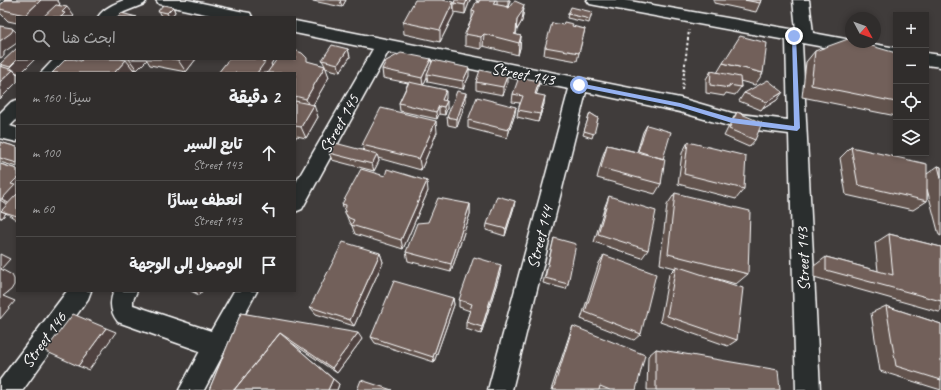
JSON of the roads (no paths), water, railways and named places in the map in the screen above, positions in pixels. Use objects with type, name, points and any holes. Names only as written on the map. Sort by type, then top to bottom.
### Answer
[{"type":"street","points":[[0,3],[3,0]]},
{"type":"street","points":[[107,16],[118,8],[132,1],[139,0]]},
{"type":"street","points":[[164,0],[240,16]]},
{"type":"street","points":[[222,12],[232,0]]},
{"type":"street","points":[[595,0],[893,53]]},
{"type":"street","name":"Street 143","points":[[801,0],[797,128],[808,390]]},
{"type":"street","name":"Street 143","points":[[296,27],[680,105],[732,120],[797,128]]},
{"type":"street","name":"Street 145","points":[[296,201],[383,46]]},
{"type":"street","points":[[929,59],[941,61]]},
{"type":"street","points":[[51,72],[63,60]]},
{"type":"street","name":"Street 144","points":[[500,390],[579,85]]},
{"type":"street","points":[[0,125],[16,109]]},
{"type":"street","points":[[0,131],[16,135]]},
{"type":"street","name":"Street 146","points":[[8,390],[79,292]]},
{"type":"street","points":[[126,292],[121,303],[123,311],[126,314],[216,345]]},
{"type":"street","points":[[191,390],[245,292]]}]
